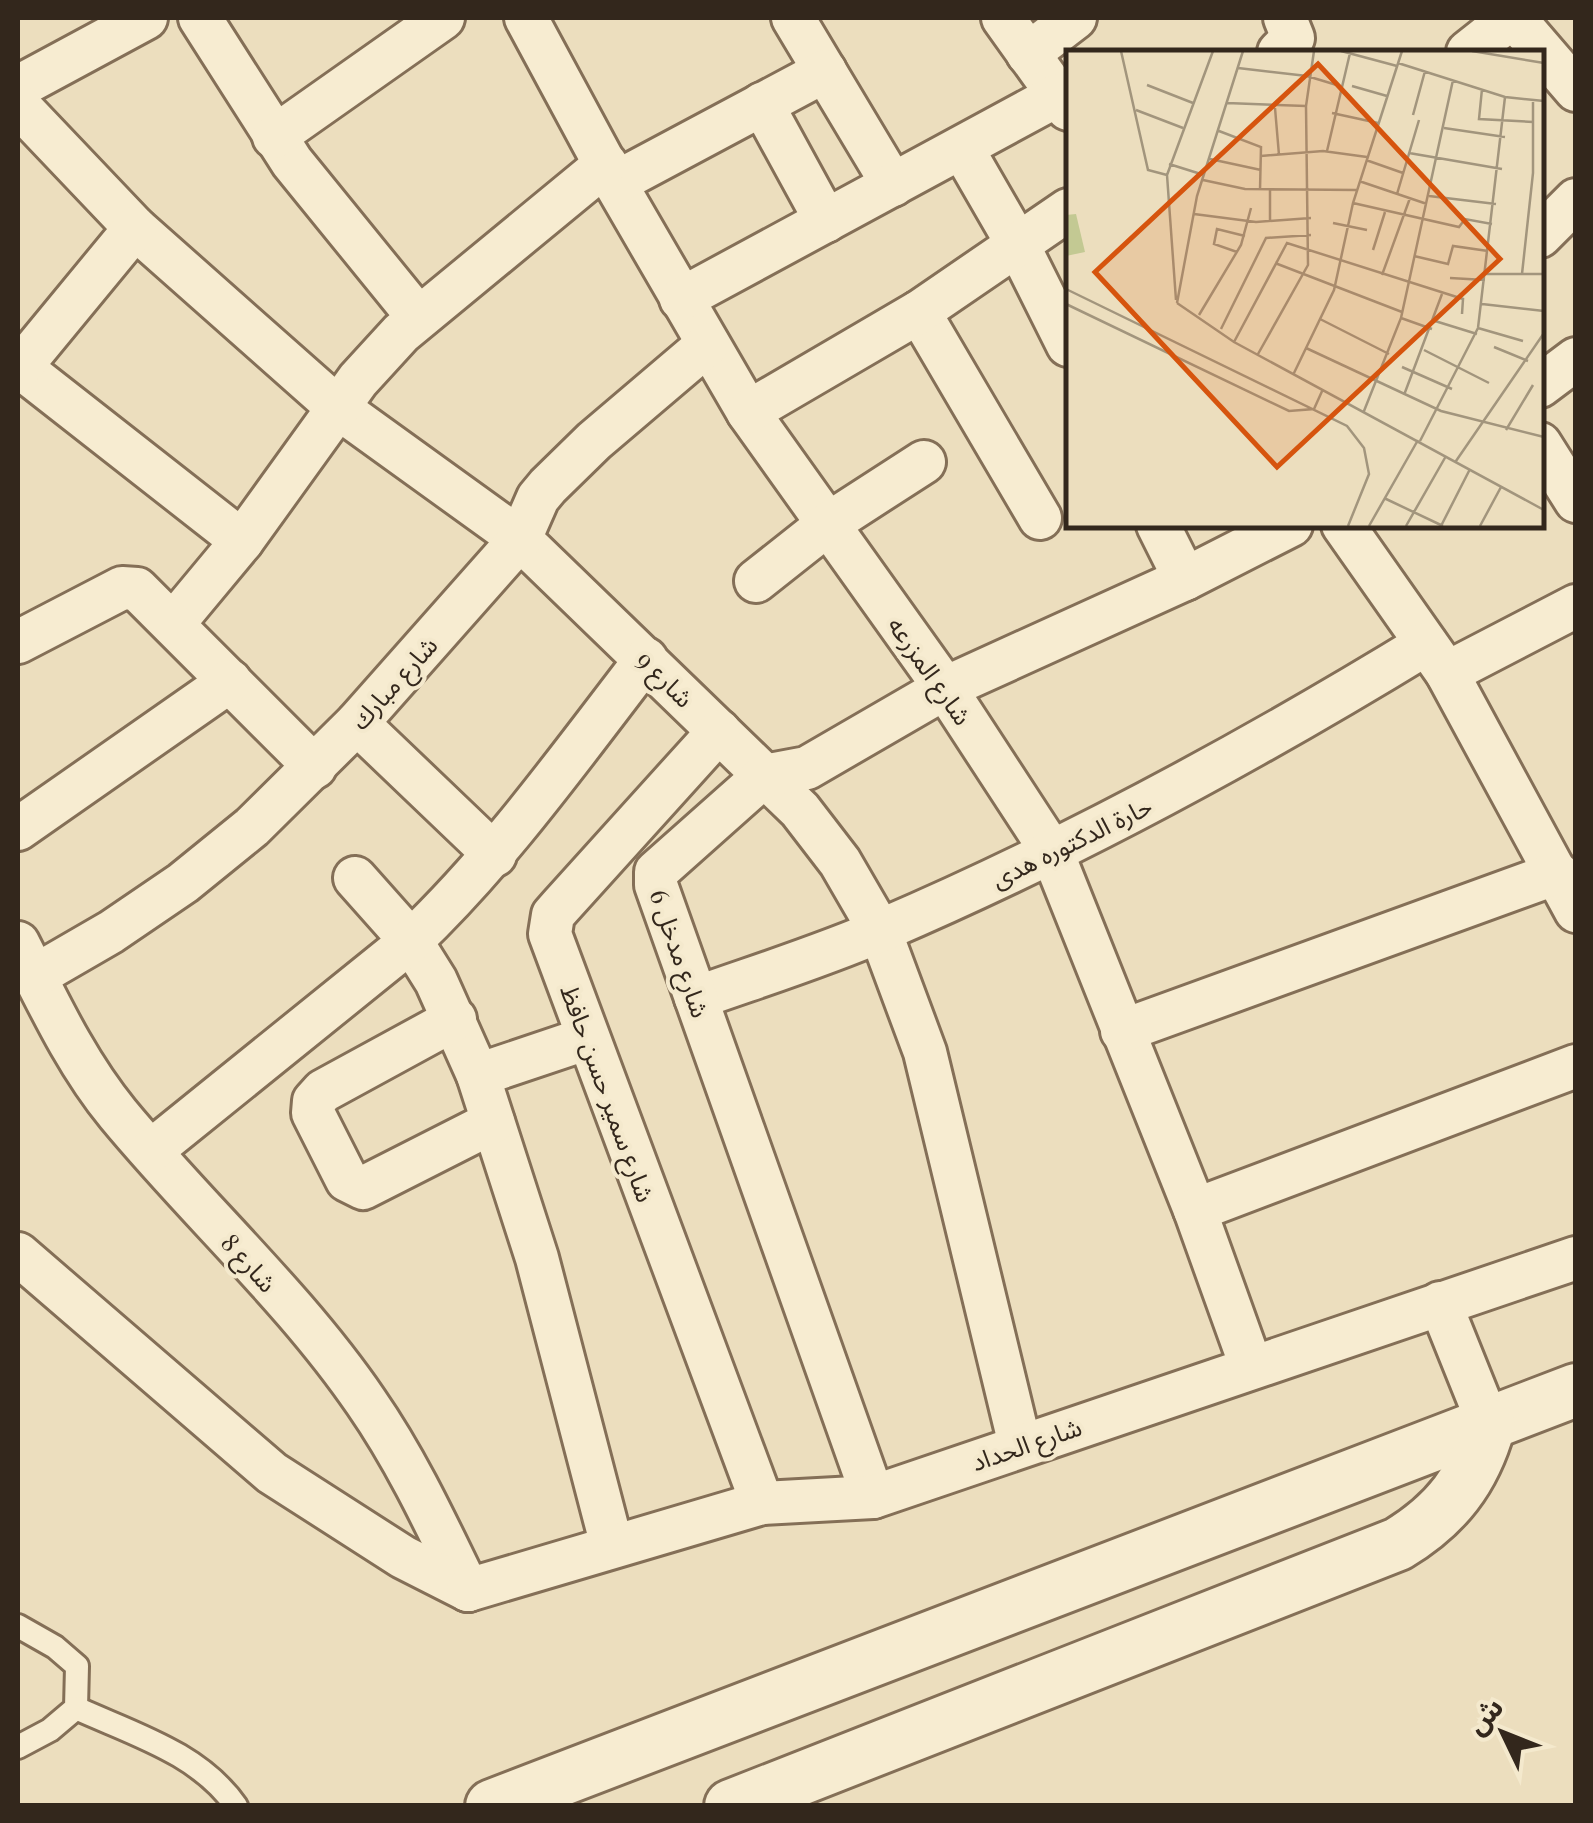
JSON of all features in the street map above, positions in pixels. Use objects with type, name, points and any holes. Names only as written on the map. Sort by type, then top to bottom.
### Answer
[{"type":"street","points":[[18,87],[146,18]]},
{"type":"street","points":[[200,18],[274,137],[418,317]]},
{"type":"street","points":[[274,137],[443,18]]},
{"type":"street","name":"شارع المزرعه","points":[[526,18],[610,174],[748,412],[945,688],[1052,852],[1194,1210],[1251,1366]]},
{"type":"street","points":[[794,18],[893,185]]},
{"type":"street","points":[[681,299],[962,148],[1063,102],[1003,18]]},
{"type":"street","points":[[1028,54],[1075,18]]},
{"type":"street","points":[[1281,50],[1293,38],[1285,18]]},
{"type":"street","points":[[1471,50],[1512,18],[1540,50]]},
{"type":"street","points":[[1543,53],[1576,90]]},
{"type":"street","points":[[173,624],[242,542],[338,407],[418,317],[610,174],[762,104],[825,70]]},
{"type":"street","points":[[762,104],[826,221]]},
{"type":"street","name":"شارع 9","points":[[18,105],[135,228],[338,407],[520,538],[800,810],[840,862],[880,931],[925,1052],[1020,1445]]},
{"type":"street","points":[[962,148],[1018,245],[1066,341]]},
{"type":"street","points":[[1543,233],[1576,200]]},
{"type":"street","points":[[748,412],[918,312],[1066,211]]},
{"type":"street","points":[[135,228],[19,368],[242,542]]},
{"type":"street","points":[[918,312],[1040,518]]},
{"type":"street","name":"شارع مبارك","points":[[23,956],[111,932],[184,883],[252,828],[357,723],[520,538],[538,498],[548,486],[594,441],[708,344]]},
{"type":"street","points":[[1543,384],[1576,359]]},
{"type":"street","points":[[1543,449],[1576,501]]},
{"type":"street","points":[[756,581],[828,524],[924,462]]},
{"type":"street","points":[[1160,528],[1185,579]]},
{"type":"street","name":"شارع مدخل 6","points":[[873,1497],[656,885],[656,872],[764,776],[807,768],[945,688],[1185,579],[1285,528]]},
{"type":"street","points":[[1345,528],[1437,659],[1576,911]]},
{"type":"street","points":[[18,642],[122,588],[137,589],[316,767]]},
{"type":"street","name":"حارة الدكتوره هدى","points":[[696,998],[880,931],[1052,852],[1304,719],[1437,659],[1576,606]]},
{"type":"street","points":[[152,1151],[411,941],[496,854],[646,658]]},
{"type":"street","points":[[18,829],[230,681]]},
{"type":"street","points":[[357,723],[496,854]]},
{"type":"street","name":"شارع سمير حسن حافظ","points":[[720,731],[553,915],[550,934],[762,1503]]},
{"type":"street","points":[[1122,1030],[1556,872]]},
{"type":"street","points":[[356,878],[411,941],[455,1020],[478,1075],[537,1258],[612,1546]]},
{"type":"street","name":"شارع 8","points":[[23,956],[86,1069],[117,1112],[298,1317],[366,1402],[422,1495],[468,1590]]},
{"type":"street","points":[[455,1020],[323,1091],[314,1100],[313,1114],[348,1180],[363,1188],[494,1122]]},
{"type":"street","points":[[478,1075],[588,1038]]},
{"type":"street","points":[[1194,1210],[1576,1066]]},
{"type":"street","points":[[18,1254],[272,1472],[403,1557],[468,1590]]},
{"type":"street","name":"شارع الحداد","points":[[468,1590],[762,1503],[873,1497],[1576,1258]]},
{"type":"street","points":[[731,1806],[1398,1544],[1440,1515],[1477,1462],[1489,1425],[1440,1304]]},
{"type":"street","points":[[492,1806],[1574,1394]]},
{"type":"lane","points":[[18,1626],[56,1647],[77,1666],[76,1708],[50,1730],[18,1747]]},
{"type":"lane","points":[[76,1708],[194,1762],[221,1784],[236,1806]]}]
